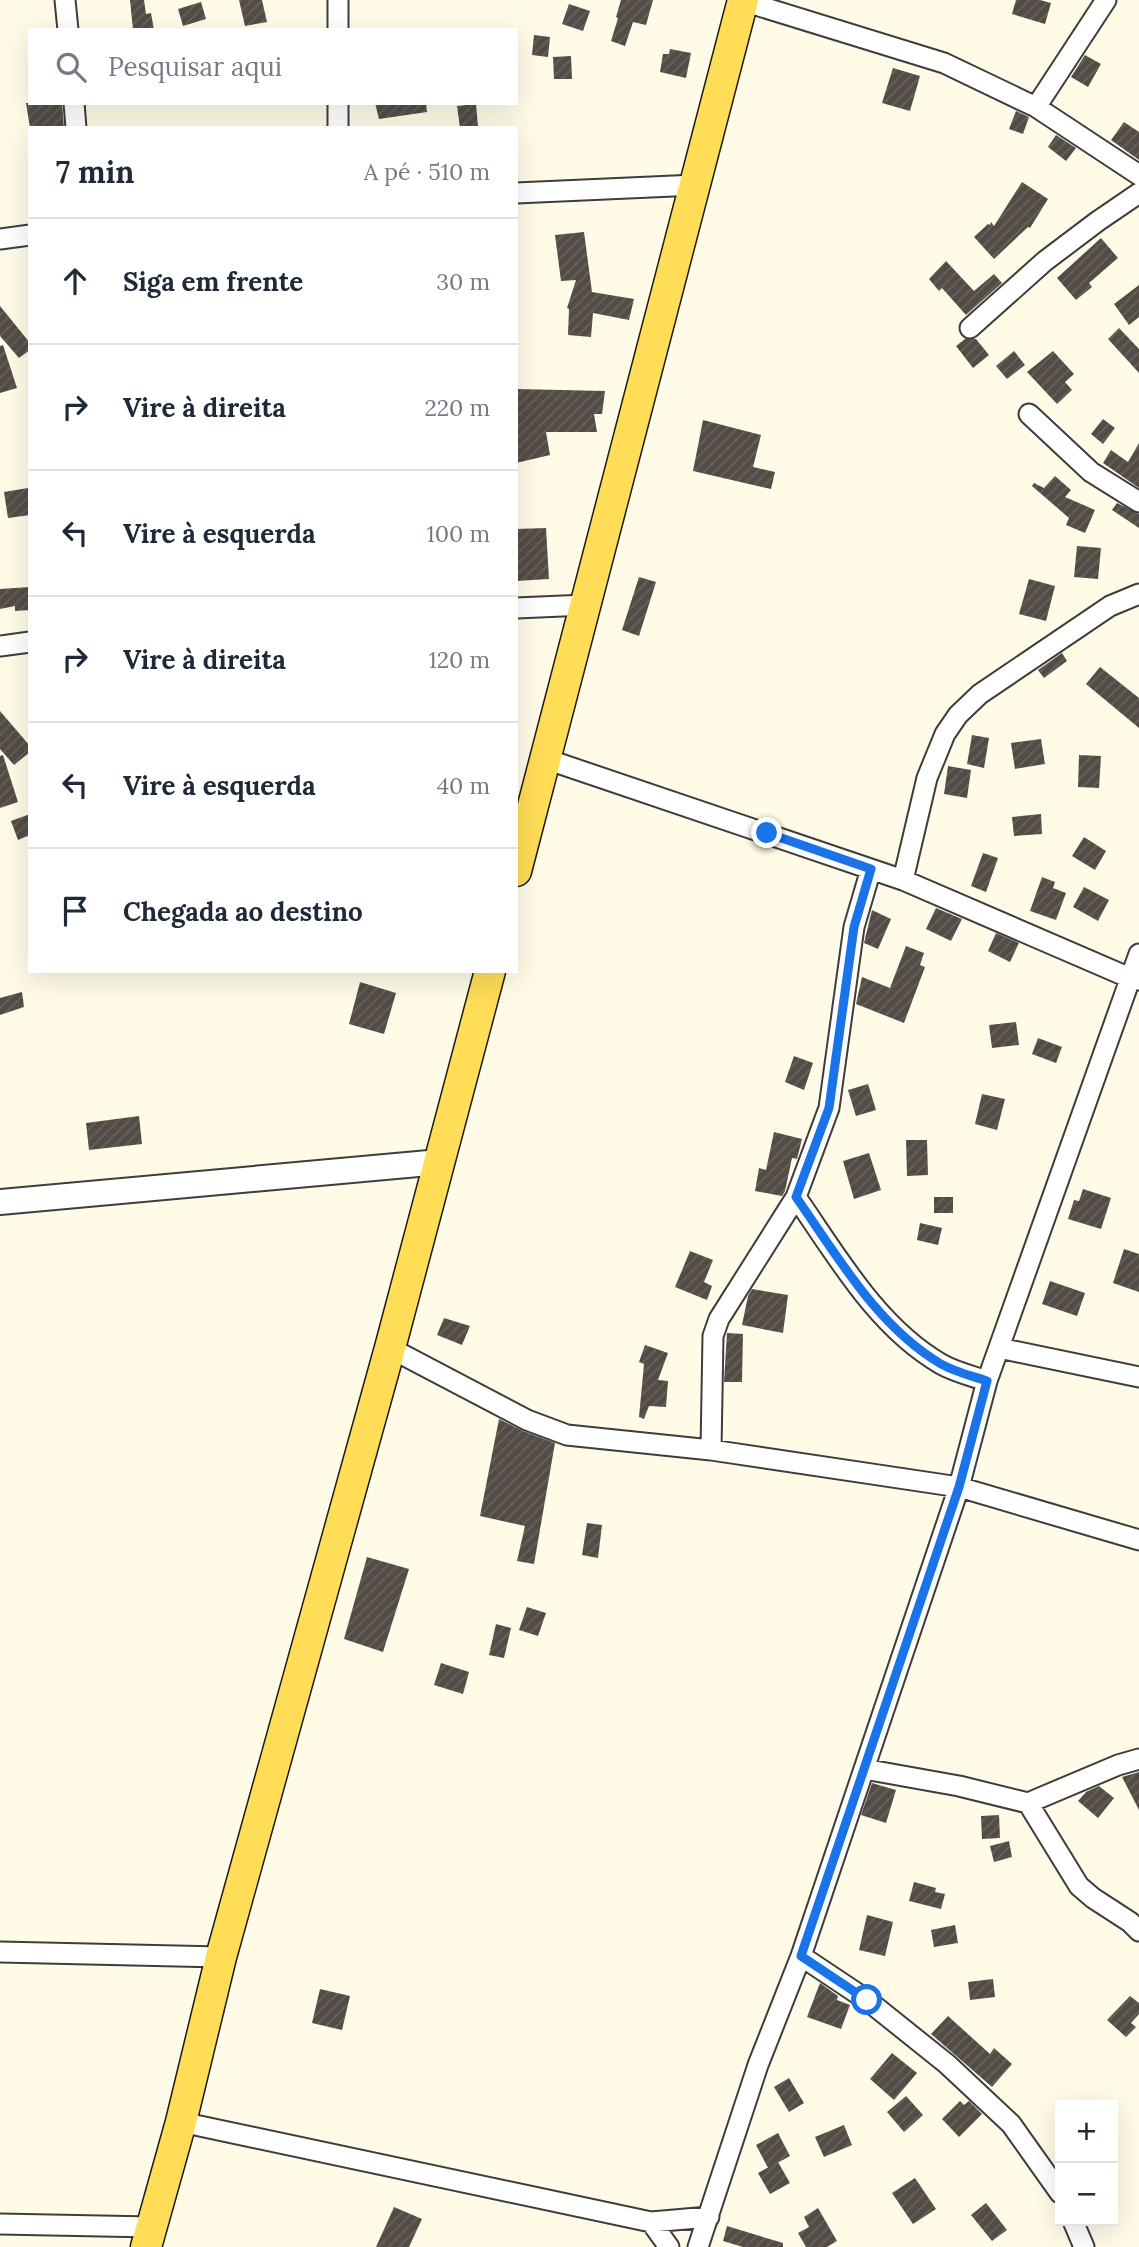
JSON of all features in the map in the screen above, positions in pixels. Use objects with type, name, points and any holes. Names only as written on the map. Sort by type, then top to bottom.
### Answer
[{"type":"main road","points":[[518,864],[743,1]]},
{"type":"main road","points":[[149,2237],[181,2122],[221,1957],[390,1348],[489,973]]},
{"type":"street","points":[[65,0],[68,28]]},
{"type":"street","points":[[338,0],[338,28]]},
{"type":"street","points":[[1036,107],[1106,0]]},
{"type":"street","points":[[743,1],[944,63],[1036,107],[1139,176]]},
{"type":"street","points":[[74,105],[76,126]]},
{"type":"street","points":[[338,105],[338,126]]},
{"type":"street","points":[[518,192],[696,185]]},
{"type":"street","points":[[970,328],[1045,261],[1139,193]]},
{"type":"street","points":[[0,239],[28,235]]},
{"type":"street","points":[[1029,414],[1091,472],[1139,502]]},
{"type":"street","points":[[902,880],[927,778],[945,734],[958,715],[981,694],[1110,606],[1139,594]]},
{"type":"street","points":[[518,608],[586,605]]},
{"type":"street","points":[[0,646],[28,642]]},
{"type":"street","points":[[546,759],[902,880],[1135,979]]},
{"type":"street","points":[[711,1450],[713,1336],[719,1319],[796,1197],[829,1108],[854,927],[871,869]]},
{"type":"street","points":[[698,2247],[758,2065],[801,1956],[959,1487],[987,1381],[1135,979],[1139,954]]},
{"type":"street","points":[[0,1202],[440,1162]]},
{"type":"street","points":[[796,1197],[858,1287],[890,1323],[918,1348],[943,1365],[987,1381]]},
{"type":"street","points":[[390,1348],[527,1420],[567,1435],[711,1450],[959,1487],[1139,1540]]},
{"type":"street","points":[[999,1348],[1139,1377]]},
{"type":"street","points":[[864,1769],[959,1786],[1028,1803],[1118,1765],[1139,1759]]},
{"type":"street","points":[[1028,1803],[1079,1886],[1139,1931]]},
{"type":"street","points":[[0,1952],[221,1957]]},
{"type":"street","points":[[801,1956],[867,2000],[947,2064],[1012,2124],[1055,2186]]},
{"type":"street","points":[[181,2122],[651,2222],[709,2217]]},
{"type":"street","points":[[651,2222],[669,2247]]},
{"type":"street","points":[[0,2224],[149,2237]]},
{"type":"street","points":[[1075,2226],[1084,2247]]},
{"type":"building","points":[[130,0],[144,0],[146,14],[151,13],[154,28],[133,28]]},
{"type":"building","points":[[239,0],[262,0],[267,22],[245,26]]},
{"type":"building","points":[[621,0],[653,0],[646,25],[633,22],[625,46],[611,41]]},
{"type":"building","points":[[1016,0],[1051,3],[1045,24],[1012,14]]},
{"type":"building","points":[[201,2],[206,19],[183,26],[178,9]]},
{"type":"building","points":[[569,4],[590,11],[583,31],[562,24]]},
{"type":"building","points":[[534,35],[550,37],[548,57],[532,55]]},
{"type":"building","points":[[670,49],[691,53],[686,78],[660,72],[663,54],[669,54]]},
{"type":"building","points":[[1085,55],[1101,64],[1088,87],[1071,77]]},
{"type":"building","points":[[571,56],[572,79],[554,79],[553,57]]},
{"type":"building","points":[[893,68],[920,76],[910,111],[882,103]]},
{"type":"building","points":[[26,103],[62,105],[64,126],[30,126]]},
{"type":"building","points":[[376,105],[426,105],[427,112],[379,119]]},
{"type":"building","points":[[476,105],[478,126],[460,126],[457,106]]},
{"type":"building","points":[[1016,111],[1029,117],[1023,134],[1009,129]]},
{"type":"building","points":[[1124,122],[1139,132],[1139,160],[1111,140]]},
{"type":"building","points":[[1056,135],[1076,148],[1066,161],[1048,147]]},
{"type":"building","points":[[1022,182],[1048,199],[1030,228],[994,259],[974,237],[991,222],[994,226]]},
{"type":"building","points":[[584,232],[592,292],[634,299],[629,320],[593,313],[591,337],[568,335],[567,308],[576,280],[561,281],[555,235]]},
{"type":"building","points":[[1101,238],[1118,258],[1089,283],[1092,287],[1076,300],[1057,278]]},
{"type":"building","points":[[946,261],[974,291],[994,274],[1002,283],[966,315],[942,288],[939,291],[929,279]]},
{"type":"building","points":[[1139,285],[1139,317],[1129,325],[1114,304]]},
{"type":"building","points":[[0,306],[28,341],[28,351],[19,358],[0,336]]},
{"type":"building","points":[[1119,328],[1139,349],[1139,373],[1108,339]]},
{"type":"building","points":[[965,339],[976,339],[989,355],[973,368],[956,346]]},
{"type":"building","points":[[3,345],[17,388],[0,393],[0,346]]},
{"type":"building","points":[[1014,351],[1025,365],[1007,379],[996,366]]},
{"type":"building","points":[[1053,351],[1074,374],[1065,382],[1072,390],[1057,404],[1027,372]]},
{"type":"building","points":[[518,389],[605,391],[602,414],[594,414],[597,432],[546,432],[550,455],[518,463]]},
{"type":"building","points":[[1103,419],[1115,428],[1103,444],[1091,434]]},
{"type":"building","points":[[703,420],[761,435],[753,467],[775,472],[771,489],[693,471]]},
{"type":"building","points":[[1139,443],[1139,488],[1103,463],[1111,450],[1128,462]]},
{"type":"building","points":[[1055,476],[1071,490],[1065,497],[1095,510],[1085,533],[1066,525],[1069,518],[1032,486],[1034,483],[1044,488]]},
{"type":"building","points":[[28,488],[28,515],[8,518],[4,492]]},
{"type":"building","points":[[1117,503],[1139,514],[1139,528],[1112,510]]},
{"type":"building","points":[[546,528],[549,579],[518,581],[518,529]]},
{"type":"building","points":[[1077,546],[1101,548],[1098,579],[1074,577]]},
{"type":"building","points":[[639,577],[656,582],[639,636],[622,630]]},
{"type":"building","points":[[1029,579],[1055,586],[1046,621],[1019,614]]},
{"type":"building","points":[[28,587],[28,610],[15,611],[15,606],[0,609],[0,589]]},
{"type":"building","points":[[1062,653],[1067,661],[1044,678],[1038,670]]},
{"type":"building","points":[[1100,667],[1139,698],[1139,728],[1086,684]]},
{"type":"building","points":[[0,711],[28,744],[28,754],[14,765],[0,749]]},
{"type":"building","points":[[972,735],[989,738],[984,768],[967,764]]},
{"type":"building","points":[[1041,739],[1045,764],[1015,769],[1011,743]]},
{"type":"building","points":[[3,755],[18,802],[0,808],[0,756]]},
{"type":"building","points":[[1079,755],[1101,756],[1099,788],[1078,787]]},
{"type":"building","points":[[948,766],[971,770],[967,798],[944,794]]},
{"type":"building","points":[[1041,814],[1042,834],[1014,836],[1012,817]]},
{"type":"building","points":[[28,815],[28,836],[18,840],[11,821]]},
{"type":"building","points":[[1084,837],[1106,851],[1095,870],[1072,856]]},
{"type":"building","points":[[983,853],[998,858],[986,892],[971,886]]},
{"type":"building","points":[[1042,877],[1055,882],[1053,888],[1066,893],[1056,920],[1030,911]]},
{"type":"building","points":[[1084,887],[1109,900],[1098,921],[1073,907]]},
{"type":"building","points":[[936,908],[962,919],[951,941],[926,929]]},
{"type":"building","points":[[872,910],[891,919],[878,949],[864,943]]},
{"type":"building","points":[[996,933],[1019,943],[1010,962],[988,951]]},
{"type":"building","points":[[906,946],[924,953],[920,965],[925,967],[904,1023],[856,1004],[862,977],[890,988]]},
{"type":"building","points":[[360,982],[396,993],[384,1034],[349,1024]]},
{"type":"building","points":[[22,992],[24,1007],[0,1015],[0,998]]},
{"type":"building","points":[[1016,1022],[1019,1045],[992,1048],[989,1025]]},
{"type":"building","points":[[1038,1038],[1062,1047],[1056,1063],[1032,1054]]},
{"type":"building","points":[[794,1056],[813,1063],[804,1090],[785,1082]]},
{"type":"building","points":[[868,1084],[876,1110],[856,1116],[848,1090]]},
{"type":"building","points":[[982,1094],[1005,1099],[997,1130],[975,1124]]},
{"type":"building","points":[[139,1116],[142,1144],[89,1150],[86,1123]]},
{"type":"building","points":[[774,1132],[802,1139],[797,1159],[792,1158],[782,1196],[755,1191],[759,1168],[766,1170]]},
{"type":"building","points":[[906,1140],[927,1140],[928,1175],[907,1176]]},
{"type":"building","points":[[869,1153],[881,1190],[854,1199],[843,1161]]},
{"type":"building","points":[[1083,1189],[1111,1198],[1101,1229],[1068,1219],[1074,1200],[1079,1201]]},
{"type":"building","points":[[934,1197],[953,1197],[953,1213],[934,1213]]},
{"type":"building","points":[[920,1223],[942,1228],[938,1245],[917,1240]]},
{"type":"building","points":[[1124,1249],[1139,1254],[1139,1292],[1113,1283]]},
{"type":"building","points":[[690,1251],[713,1260],[704,1282],[712,1286],[707,1300],[675,1287]]},
{"type":"building","points":[[1050,1281],[1085,1293],[1077,1316],[1042,1304]]},
{"type":"building","points":[[752,1289],[788,1295],[783,1333],[742,1325]]},
{"type":"building","points":[[444,1318],[470,1326],[462,1345],[437,1335]]},
{"type":"building","points":[[727,1333],[743,1334],[742,1382],[724,1382]]},
{"type":"building","points":[[645,1345],[668,1353],[658,1380],[668,1381],[666,1407],[649,1406],[644,1419],[639,1417],[644,1364],[639,1362]]},
{"type":"building","points":[[499,1419],[555,1443],[534,1564],[517,1561],[525,1526],[480,1516]]},
{"type":"building","points":[[587,1523],[602,1525],[598,1558],[582,1555]]},
{"type":"building","points":[[367,1557],[409,1569],[383,1652],[344,1639]]},
{"type":"building","points":[[527,1607],[546,1613],[538,1636],[519,1630]]},
{"type":"building","points":[[496,1624],[511,1628],[504,1658],[489,1655]]},
{"type":"building","points":[[441,1663],[469,1672],[463,1694],[434,1685]]},
{"type":"building","points":[[1139,1772],[1139,1810],[1122,1777]]},
{"type":"building","points":[[872,1783],[896,1790],[886,1823],[861,1815]]},
{"type":"building","points":[[1099,1786],[1114,1798],[1098,1818],[1078,1801],[1086,1792]]},
{"type":"building","points":[[999,1815],[1000,1838],[982,1839],[981,1816]]},
{"type":"building","points":[[1009,1841],[1012,1857],[994,1862],[990,1846]]},
{"type":"building","points":[[914,1882],[936,1888],[935,1892],[945,1894],[941,1909],[909,1901]]},
{"type":"building","points":[[867,1915],[893,1922],[885,1956],[859,1950]]},
{"type":"building","points":[[955,1925],[958,1943],[934,1947],[931,1930]]},
{"type":"building","points":[[993,1979],[995,1997],[970,2000],[968,1982]]},
{"type":"building","points":[[820,1983],[838,1996],[837,2000],[850,2005],[841,2029],[807,2017]]},
{"type":"building","points":[[320,1989],[350,1996],[342,2030],[312,2023]]},
{"type":"building","points":[[1130,1996],[1139,2003],[1139,2014],[1131,2023],[1136,2027],[1126,2037],[1107,2020]]},
{"type":"building","points":[[948,2016],[990,2054],[994,2048],[1012,2064],[992,2087],[931,2034]]},
{"type":"building","points":[[892,2053],[917,2073],[894,2100],[870,2079]]},
{"type":"building","points":[[789,2078],[804,2103],[789,2112],[774,2087]]},
{"type":"building","points":[[906,2096],[923,2115],[904,2132],[887,2112]]},
{"type":"building","points":[[960,2101],[964,2105],[969,2101],[982,2114],[959,2137],[942,2119]]},
{"type":"building","points":[[844,2125],[852,2145],[824,2157],[815,2137]]},
{"type":"building","points":[[778,2133],[790,2156],[768,2168],[756,2145]]},
{"type":"building","points":[[778,2162],[790,2183],[770,2194],[758,2173]]},
{"type":"building","points":[[915,2178],[936,2209],[913,2224],[892,2193]]},
{"type":"building","points":[[986,2203],[1007,2230],[992,2241],[971,2215]]},
{"type":"building","points":[[394,2207],[422,2219],[409,2247],[376,2247]]},
{"type":"building","points":[[818,2208],[837,2241],[827,2247],[806,2247],[798,2233],[809,2227],[804,2217]]},
{"type":"building","points":[[727,2226],[783,2243],[783,2247],[743,2247],[723,2241]]},
{"type":"route","points":[[767,833],[871,869],[854,927],[829,1108],[796,1197],[858,1287],[890,1323],[918,1348],[943,1365],[987,1381],[959,1487],[801,1956],[867,2000]]}]
